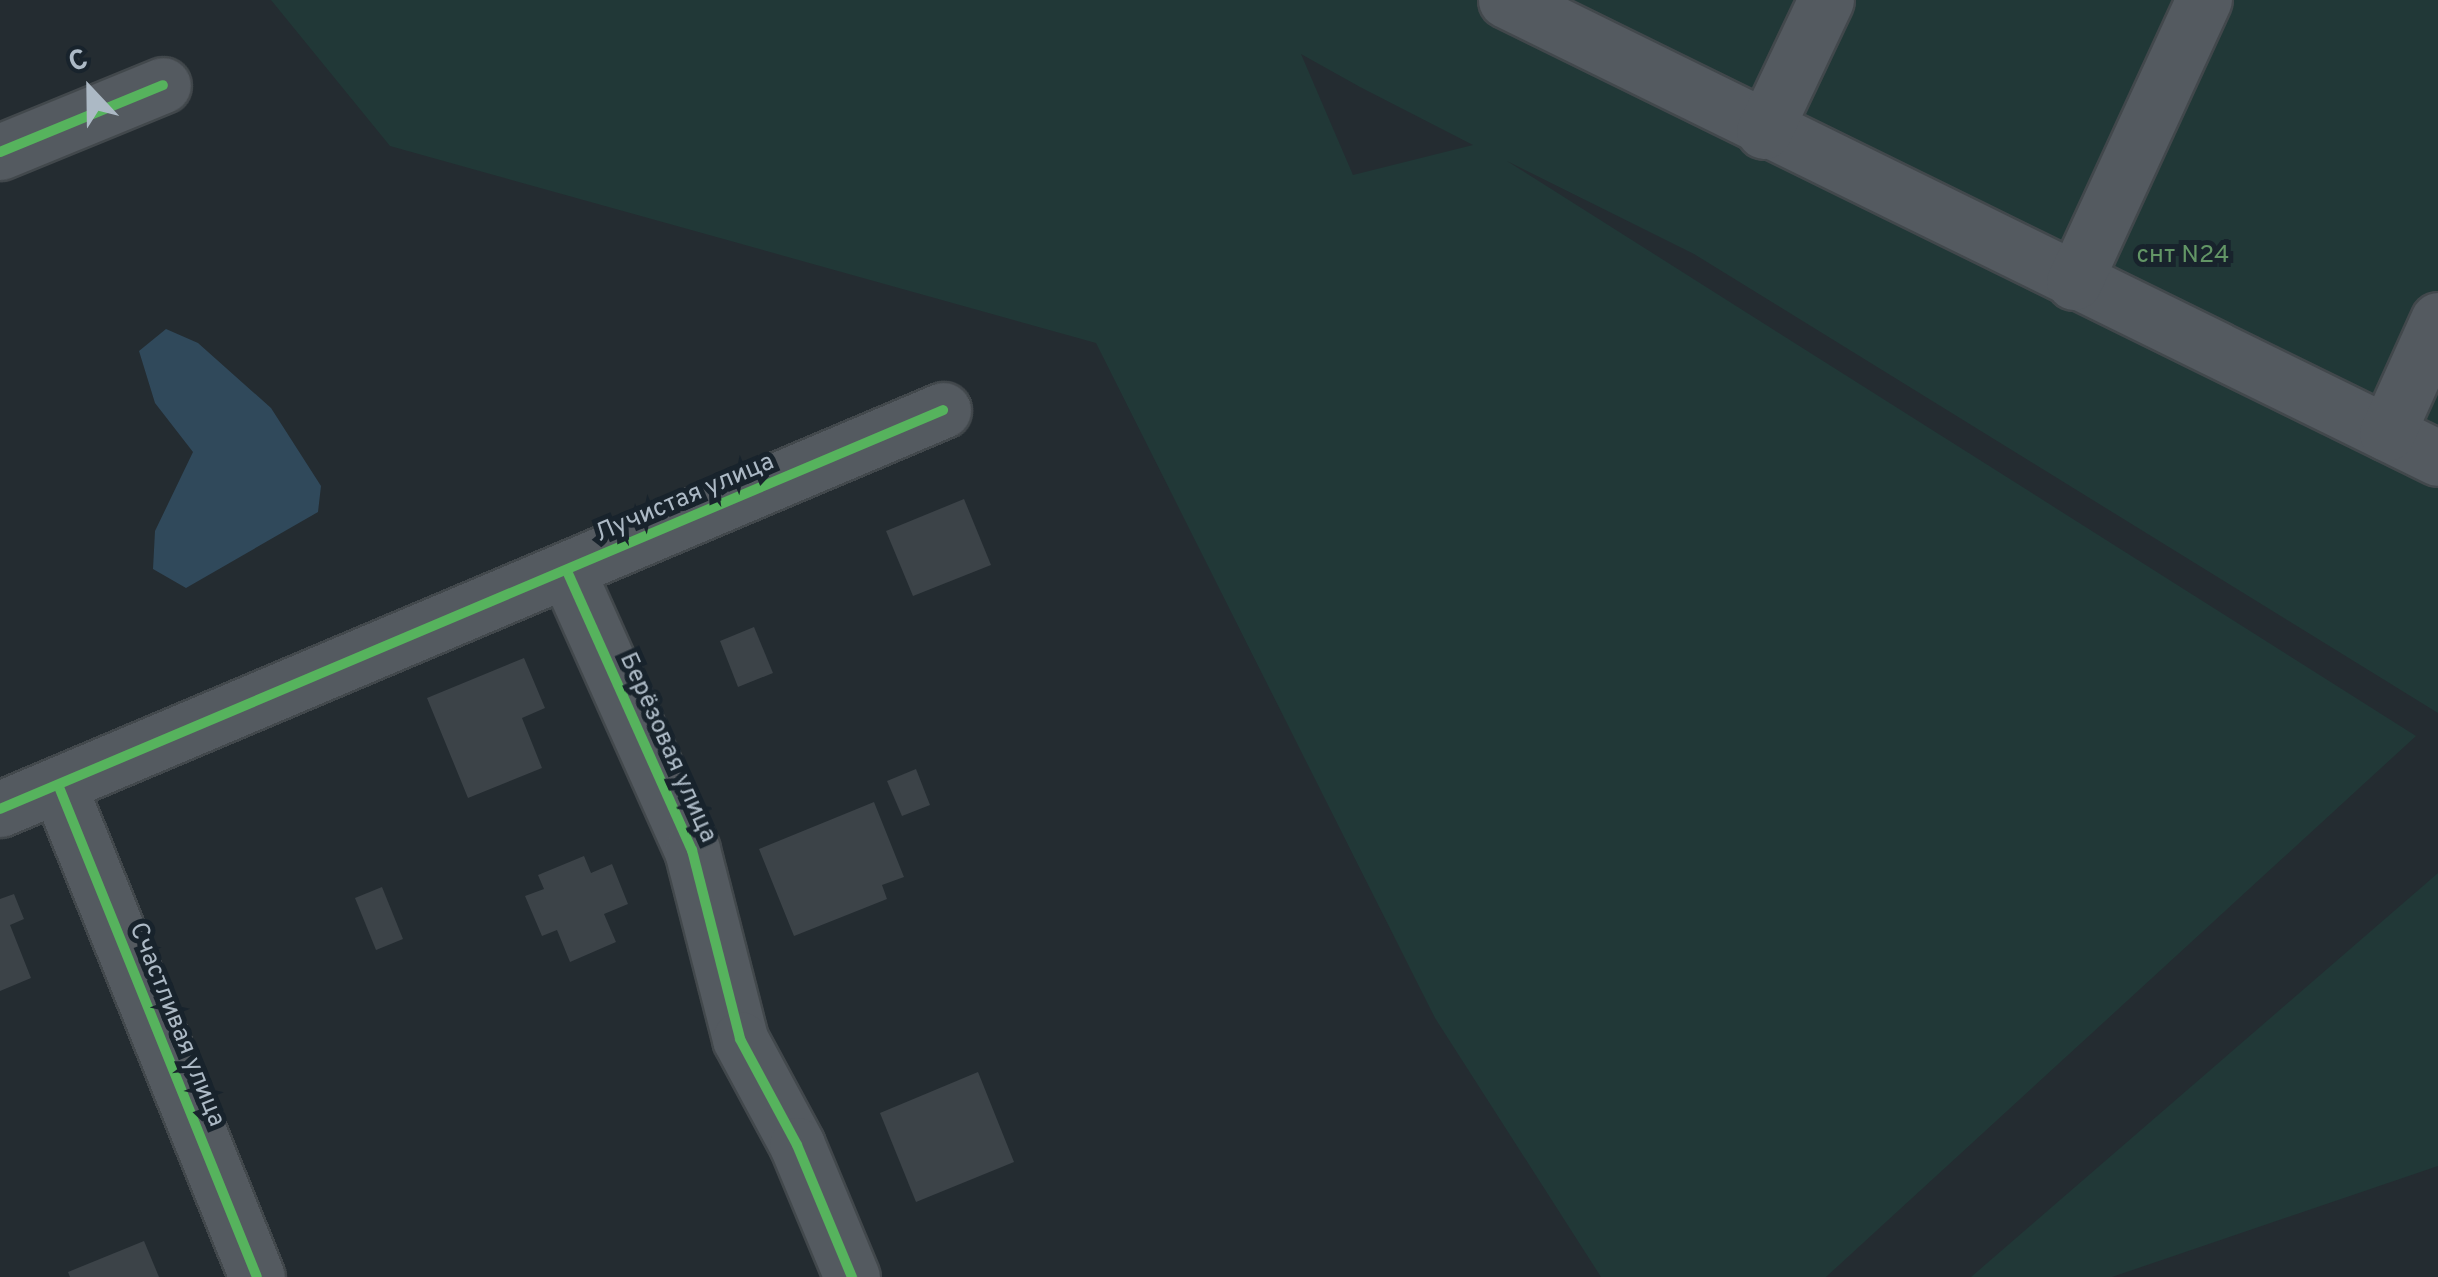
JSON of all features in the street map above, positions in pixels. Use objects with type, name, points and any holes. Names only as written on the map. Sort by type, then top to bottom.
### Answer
[{"type":"street","points":[[1506,0],[1764,131],[2438,458]]},
{"type":"street","points":[[1764,131],[1826,0]]},
{"type":"street","points":[[2074,282],[2204,0]]},
{"type":"street","points":[[0,152],[163,86]]},
{"type":"street","points":[[2386,433],[2438,320]]},
{"type":"street","name":"Лучистая улица","points":[[0,809],[943,410]]},
{"type":"street","name":"Берёзовая улица","points":[[567,572],[692,850],[740,1039],[798,1145],[852,1277]]},
{"type":"street","name":"Счастливая улица","points":[[59,787],[257,1277]]},
{"type":"green space","name":"снт N24","points":[[271,0],[2438,0],[2438,713],[1694,254],[1507,161],[2416,736],[1826,1277],[1601,1277],[1435,1018],[1096,343],[390,146]],"holes":[[[1301,54],[1473,145],[1353,175]]]},
{"type":"green space","points":[[2438,873],[2438,1166],[2112,1277],[1971,1277]]},
{"type":"water","points":[[166,329],[198,343],[271,408],[321,486],[318,512],[186,588],[153,569],[155,531],[193,452],[155,403],[139,351]]},
{"type":"building","points":[[964,499],[991,565],[913,596],[886,531]]},
{"type":"building","points":[[754,627],[773,673],[738,687],[720,641]]},
{"type":"building","points":[[524,658],[545,708],[522,718],[542,768],[468,798],[427,698]]},
{"type":"building","points":[[916,769],[930,805],[902,816],[887,781]]},
{"type":"building","points":[[874,802],[904,877],[882,885],[887,899],[794,936],[759,849]]},
{"type":"building","points":[[584,856],[591,873],[612,864],[628,904],[604,914],[616,942],[570,962],[557,930],[542,936],[525,896],[544,889],[538,875]]},
{"type":"building","points":[[382,887],[403,939],[376,950],[355,898]]},
{"type":"building","points":[[14,894],[24,919],[10,925],[31,978],[0,991],[0,899]]},
{"type":"building","points":[[978,1072],[1014,1162],[916,1202],[880,1113]]},
{"type":"building","points":[[144,1241],[159,1277],[70,1277],[68,1272]]},
{"type":"cycle path","points":[[0,152],[163,85]]},
{"type":"cycle path","points":[[0,809],[943,410]]},
{"type":"cycle path","points":[[567,571],[692,850],[740,1039],[797,1145],[852,1277]]},
{"type":"cycle path","points":[[59,787],[257,1277]]}]
